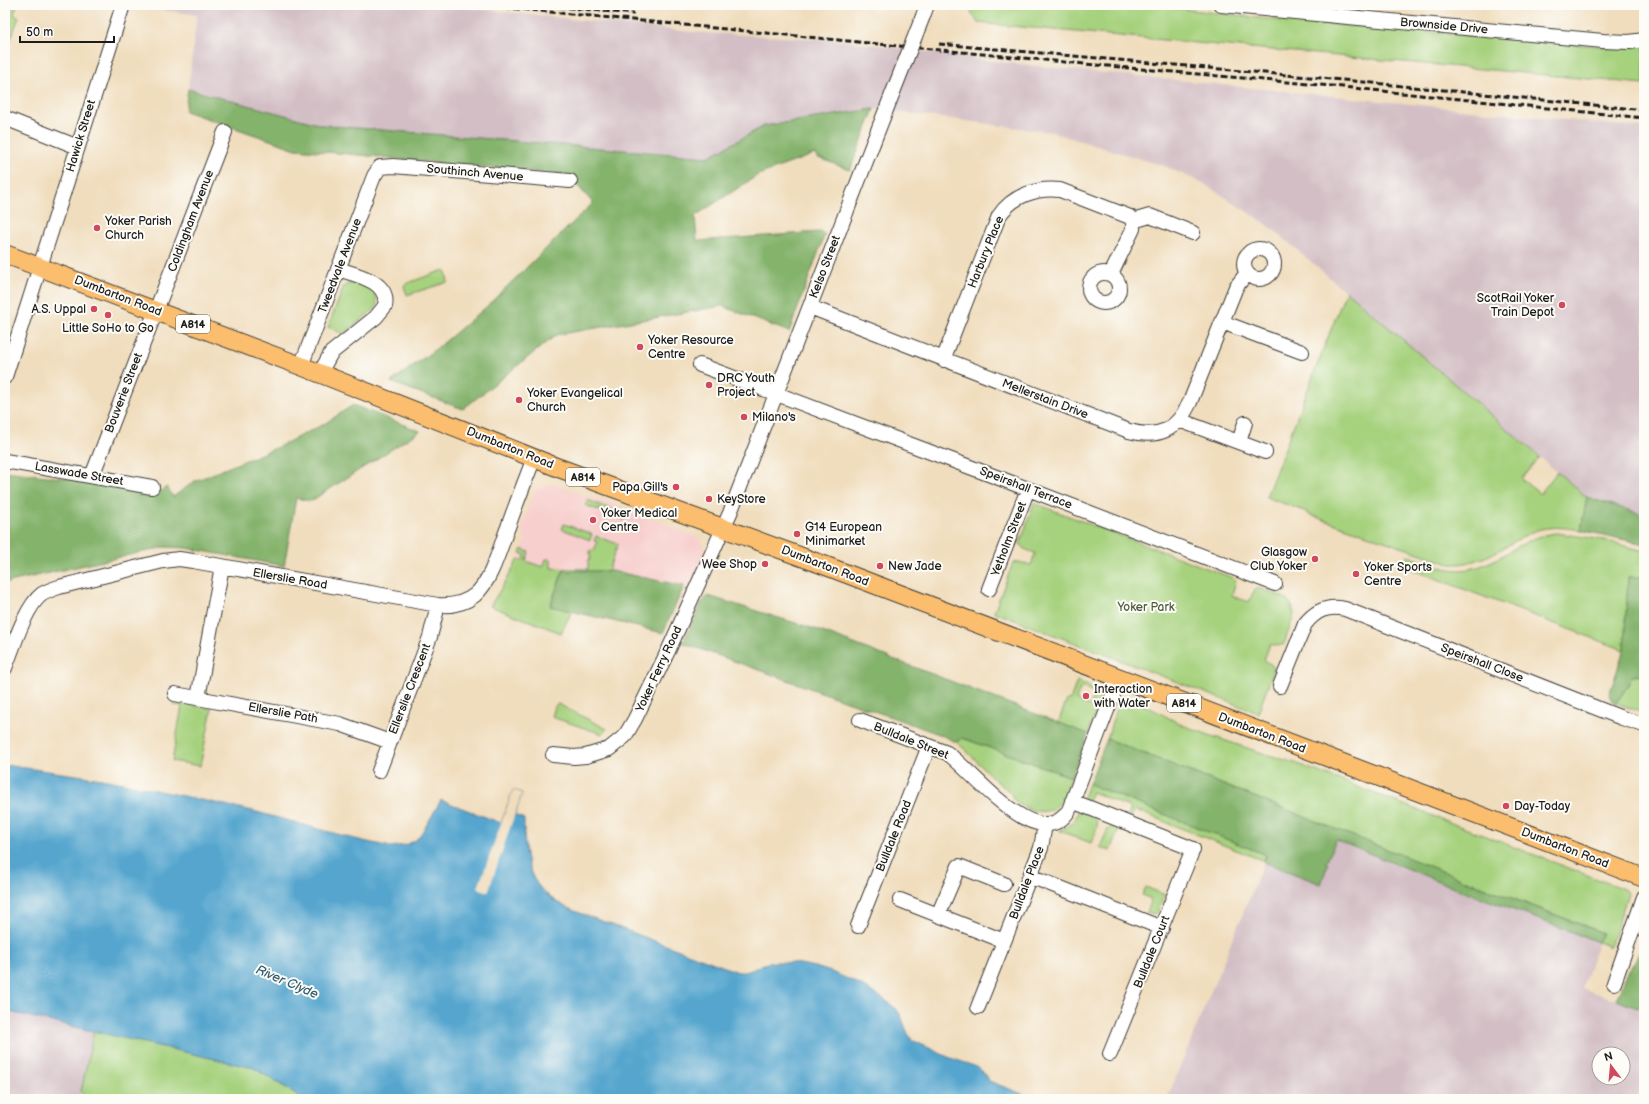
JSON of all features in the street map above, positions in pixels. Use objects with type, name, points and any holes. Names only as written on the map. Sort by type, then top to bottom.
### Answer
[{"type":"main road","name":"Dumbarton Road","points":[[5,254],[380,396],[534,458],[821,564],[1119,679],[1644,878]]},
{"type":"street","name":"Hawick Street","points":[[5,377],[123,5]]},
{"type":"street","name":"Brownside Drive","points":[[1221,5],[1315,9],[1603,41],[1629,42],[1644,40]]},
{"type":"street","name":"Kelso Street","points":[[723,528],[925,11]]},
{"type":"street","points":[[5,118],[78,147]]},
{"type":"street","name":"Coldingham Avenue","points":[[156,310],[225,132]]},
{"type":"street","name":"Southinch Avenue","points":[[380,167],[393,166],[570,181]]},
{"type":"street","name":"Tweedvale Avenue","points":[[301,366],[374,176],[380,167]]},
{"type":"street","name":"Harbury Place","points":[[943,360],[999,216],[1007,205],[1029,192],[1053,189],[1060,190],[1127,215],[1133,221]]},
{"type":"street","points":[[1111,274],[1133,230],[1133,221],[1150,216],[1193,233]]},
{"type":"street","points":[[320,373],[326,359],[331,353],[376,317],[386,306],[385,294],[380,286],[370,280],[338,269]]},
{"type":"street","name":"Mellerstain Drive","points":[[810,307],[943,360],[1139,434],[1149,435],[1166,430],[1179,420],[1190,402],[1236,287],[1247,273]]},
{"type":"street","name":"Bouverie Street","points":[[92,476],[156,310]]},
{"type":"street","points":[[1222,322],[1302,352]]},
{"type":"street","name":"Speirshall Terrace","points":[[700,365],[1275,584]]},
{"type":"street","points":[[1179,420],[1265,452]]},
{"type":"street","points":[[1238,442],[1245,424]]},
{"type":"street","name":"Ellerslie Road","points":[[6,661],[31,606],[42,594],[50,590],[170,560],[187,560],[438,605],[451,605],[459,603],[471,598],[480,588],[491,571],[534,458]]},
{"type":"street","name":"Lasswade Street","points":[[5,461],[152,487]]},
{"type":"street","name":"Yetholm Street","points":[[989,589],[1028,489]]},
{"type":"street","name":"Yoker Ferry Road","points":[[553,755],[574,757],[597,754],[609,750],[625,736],[659,671],[723,528]]},
{"type":"street","points":[[198,698],[222,566]]},
{"type":"street","name":"Ellerslie Crescent","points":[[379,771],[430,637],[438,605]]},
{"type":"street","name":"Speirshall Close","points":[[1280,686],[1305,624],[1319,610],[1332,607],[1345,609],[1622,718],[1644,725]]},
{"type":"street","points":[[1045,824],[1060,820],[1066,815],[1119,679]]},
{"type":"street","name":"Ellerslie Path","points":[[175,694],[340,724],[390,742]]},
{"type":"street","name":"Bulldale Street","points":[[860,720],[947,753],[956,759],[1000,802],[1031,820],[1045,824]]},
{"type":"street","name":"Bulldale Road","points":[[858,926],[929,746]]},
{"type":"street","name":"Bulldale Court","points":[[1072,801],[1193,850],[1110,1054]]},
{"type":"street","name":"Bulldale Place","points":[[978,1007],[1042,848],[1045,824]]},
{"type":"street","points":[[938,915],[959,866],[1004,884]]},
{"type":"street","points":[[1030,876],[1162,928]]},
{"type":"street","points":[[1614,983],[1644,897]]},
{"type":"street","points":[[900,900],[1004,941]]},
{"type":"shaded area","name":"ScotRail Yoker Train Depot","points":[[135,5],[431,5],[460,7],[691,32],[839,40],[1009,63],[1644,128],[1644,515],[1584,495],[1268,225],[1206,185],[1167,167],[1051,132],[874,109],[764,126],[708,157],[322,125],[188,89],[197,15]]},
{"type":"shaded area","points":[[549,484],[556,485],[595,499],[604,500],[699,538],[703,544],[704,554],[690,587],[612,571],[563,571],[516,562],[526,539],[522,534],[521,526],[532,497],[537,490]]},
{"type":"shaded area","points":[[1336,840],[1458,889],[1598,942],[1582,988],[1638,1008],[1639,1006],[1644,1008],[1644,1099],[1167,1099],[1264,862],[1321,884],[1328,864],[1326,863]]},
{"type":"shaded area","points":[[5,1011],[94,1030],[81,1092],[81,1099],[5,1099]]},
{"type":"green space","points":[[5,5],[17,5],[14,15],[19,17],[5,55]]},
{"type":"green space","points":[[967,5],[1149,5],[1268,19],[1621,48],[1644,45],[1644,84],[978,23]]},
{"type":"green space","points":[[188,89],[322,125],[708,157],[764,126],[874,109],[850,170],[816,157],[815,154],[758,175],[695,216],[697,241],[819,232],[825,234],[789,332],[722,306],[556,335],[463,409],[391,382],[441,345],[485,308],[593,203],[568,175],[296,149],[185,111]]},
{"type":"green space","points":[[444,270],[446,272],[448,282],[407,295],[404,286],[405,284]]},
{"type":"green space","points":[[353,282],[363,284],[372,289],[376,297],[376,308],[343,334],[328,327],[344,286]]},
{"type":"green space","points":[[1346,291],[1540,457],[1521,479],[1540,494],[1557,472],[1587,497],[1581,530],[1556,527],[1541,529],[1530,533],[1486,557],[1460,564],[1450,564],[1307,514],[1307,512],[1266,497]]},
{"type":"green space","points":[[353,405],[420,431],[311,501],[296,498],[284,566],[186,548],[165,547],[5,583],[5,471],[87,481],[158,492],[167,487],[173,497],[195,481],[278,447],[324,424]]},
{"type":"green space","points":[[1587,497],[1644,515],[1644,544],[1581,530]]},
{"type":"green space","points":[[587,500],[626,515],[624,520],[585,505]]},
{"type":"green space","name":"Yoker Park","points":[[1034,503],[1233,578],[1236,581],[1232,596],[1249,602],[1254,591],[1258,588],[1283,597],[1291,604],[1294,613],[1284,644],[1278,646],[1270,644],[1264,660],[1272,665],[1273,672],[1258,713],[994,612],[1013,563],[1019,562],[1031,565],[1035,553],[1024,549],[1020,544]]},
{"type":"green space","points":[[564,524],[592,534],[590,540],[562,529]]},
{"type":"green space","points":[[1557,533],[1604,540],[1644,551],[1644,577],[1628,577],[1624,650],[1403,566],[1407,555],[1433,565],[1453,570],[1473,568],[1485,564],[1532,539]]},
{"type":"green space","points":[[596,536],[618,544],[608,571],[563,571],[550,606],[572,611],[561,633],[490,606],[518,559],[523,561],[525,555],[520,553],[522,549],[529,552],[526,561],[543,567],[546,559],[551,559],[551,568],[588,569],[590,550],[594,551],[597,542],[594,541]]},
{"type":"green space","points":[[563,571],[612,571],[684,586],[663,633],[550,606]]},
{"type":"green space","points":[[1628,577],[1644,577],[1644,675],[1632,676],[1627,687],[1616,703],[1612,701],[1609,695],[1624,650]]},
{"type":"green space","points":[[708,596],[815,629],[1088,734],[1071,777],[963,738],[956,742],[939,734],[683,643],[702,602]]},
{"type":"green space","points":[[1644,675],[1644,711],[1641,712],[1616,703],[1627,687],[1632,676]]},
{"type":"green space","points":[[1077,681],[1099,690],[1102,695],[1088,734],[1058,723],[1066,702],[1068,699],[1070,700]],"holes":[[[1081,687],[1095,692],[1090,706],[1076,700]]]},
{"type":"green space","points":[[1126,701],[1148,707],[1185,726],[1240,746],[1295,763],[1626,890],[1628,894],[1610,947],[1598,942],[1601,932],[1462,879],[1107,739],[1116,712]]},
{"type":"green space","points":[[175,702],[212,709],[200,766],[172,761],[182,706],[174,705]]},
{"type":"green space","points":[[558,704],[607,729],[602,734],[552,717],[555,706]]},
{"type":"green space","points":[[962,738],[1071,777],[1062,800],[1050,810],[1037,811],[1025,808],[1013,799],[1010,792],[994,779],[956,742]]},
{"type":"green space","points":[[1107,739],[1602,933],[1598,942],[1458,889],[1336,840],[1326,863],[1328,864],[1321,884],[1264,862],[1266,855],[1089,784]]},
{"type":"green space","points":[[1089,784],[1266,855],[1264,861],[1135,810],[1130,819],[1127,818],[1131,808],[1092,792],[1087,802],[1083,800]]},
{"type":"green space","points":[[1079,810],[1092,816],[1097,822],[1096,830],[1091,843],[1060,831],[1073,822]]},
{"type":"green space","points":[[1115,826],[1120,826],[1110,851],[1100,847],[1108,829]]},
{"type":"green space","points":[[1146,887],[1165,895],[1158,911],[1155,914],[1146,912],[1151,899],[1142,895]]},
{"type":"green space","points":[[1644,945],[1644,1008],[1639,1006],[1638,1008],[1616,1000],[1626,976]]},
{"type":"green space","points":[[94,1030],[254,1068],[304,1099],[87,1099],[81,1092]]},
{"type":"water","name":"River Clyde","points":[[5,765],[118,782],[253,811],[359,840],[391,847],[406,845],[416,840],[441,800],[501,823],[513,790],[522,793],[515,815],[524,819],[525,849],[532,874],[537,884],[546,894],[557,902],[572,910],[738,972],[748,971],[764,964],[775,962],[801,964],[826,970],[850,980],[885,1000],[894,1007],[912,1040],[948,1057],[977,1067],[989,1081],[1035,1099],[304,1099],[254,1068],[5,1011]]},
{"type":"pier","points":[[513,790],[522,793],[488,892],[478,888]]},
{"type":"railway","points":[[478,5],[1085,64],[1343,87],[1644,118]]},
{"type":"railway","points":[[541,5],[634,14]]},
{"type":"railway","points":[[939,44],[1343,80],[1644,110]]},
{"type":"place","name":"Yoker Parish Church","points":[[97,228]]},
{"type":"place","name":"ScotRail Yoker Train Depot","points":[[1562,305]]},
{"type":"place","name":"A.S. Uppal","points":[[94,309]]},
{"type":"place","name":"Little SoHo to Go","points":[[108,315]]},
{"type":"place","name":"Yoker Resource Centre","points":[[640,347]]},
{"type":"place","name":"DRC Youth Project","points":[[709,385]]},
{"type":"place","name":"Yoker Evangelical Church","points":[[519,400]]},
{"type":"place","name":"Milano's","points":[[744,417]]},
{"type":"place","name":"Papa Gill's","points":[[676,487]]},
{"type":"place","name":"KeyStore","points":[[709,499]]},
{"type":"place","name":"Yoker Medical Centre","points":[[593,520]]},
{"type":"place","name":"G14 European Minimarket","points":[[797,534]]},
{"type":"place","name":"Glasgow Club Yoker","points":[[1315,559]]},
{"type":"place","name":"Wee Shop","points":[[765,564]]},
{"type":"place","name":"New Jade","points":[[880,566]]},
{"type":"place","name":"Yoker Sports Centre","points":[[1356,574]]},
{"type":"place","name":"Interaction with Water","points":[[1086,696]]},
{"type":"place","name":"Day-Today","points":[[1506,806]]}]
